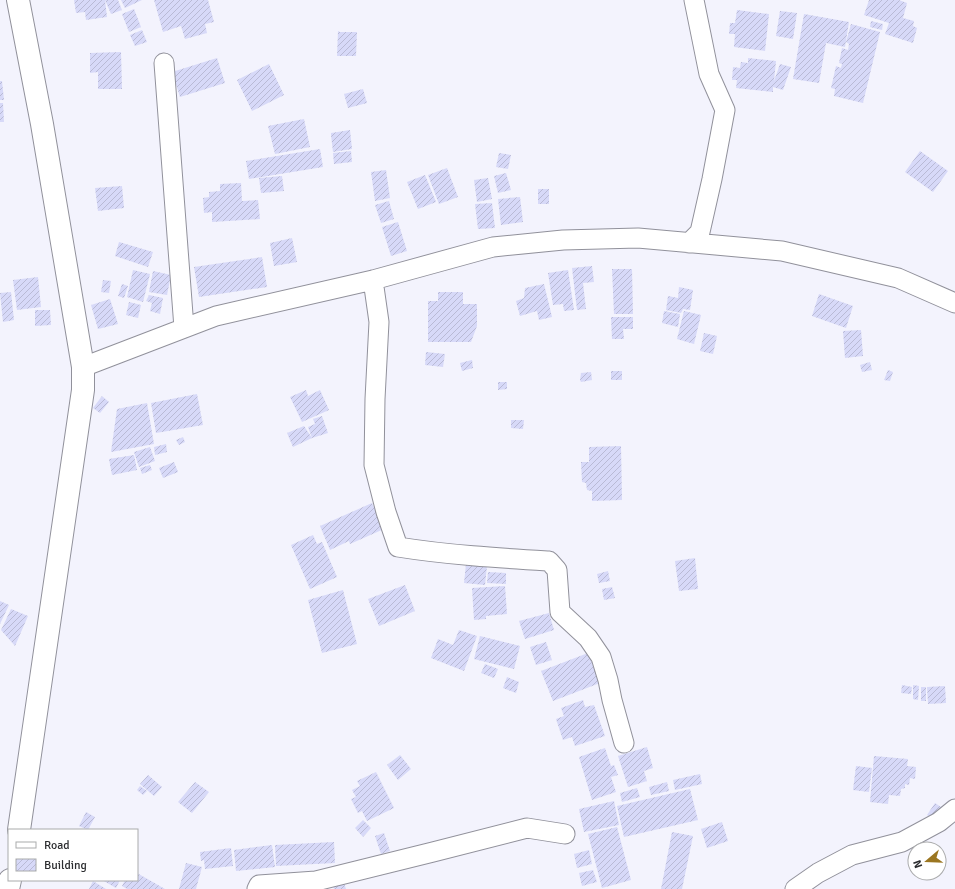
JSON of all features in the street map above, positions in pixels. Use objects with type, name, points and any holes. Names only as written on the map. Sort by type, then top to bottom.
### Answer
[{"type":"street","points":[[18,0],[42,124],[83,366],[83,390],[19,829]]},
{"type":"street","points":[[689,243],[700,232],[725,110],[709,74],[694,0]]},
{"type":"street","points":[[164,63],[184,328]]},
{"type":"street","points":[[83,366],[216,316],[373,280],[493,247],[563,240],[638,238],[782,251],[898,278],[955,303]]},
{"type":"street","points":[[373,280],[379,322],[375,399],[374,465],[386,512],[398,547],[423,551],[508,559],[549,561],[557,570],[560,612],[588,638],[601,656],[624,743]]},
{"type":"street","points":[[795,889],[818,873],[852,856],[902,842],[939,822],[955,809]]},
{"type":"street","points":[[257,889],[259,885],[316,881],[527,828],[566,834]]},
{"type":"building","points":[[74,0],[105,0],[107,17],[86,20],[85,12],[76,13]]},
{"type":"building","points":[[105,0],[118,0],[122,10],[111,14]]},
{"type":"building","points":[[121,0],[142,0],[125,8]]},
{"type":"building","points":[[154,0],[208,0],[214,22],[205,24],[207,33],[185,39],[181,26],[163,32]]},
{"type":"building","points":[[869,0],[899,0],[907,3],[903,18],[914,21],[913,26],[917,28],[913,43],[885,34],[889,23],[864,15]]},
{"type":"building","points":[[134,9],[141,27],[129,32],[122,14]]},
{"type":"building","points":[[737,10],[769,14],[765,51],[734,47],[735,34],[729,34],[730,23],[735,23]]},
{"type":"building","points":[[780,11],[797,13],[793,39],[776,36]]},
{"type":"building","points":[[804,14],[849,22],[845,47],[826,43],[819,83],[793,79]]},
{"type":"building","points":[[871,21],[883,24],[882,30],[870,27]]},
{"type":"building","points":[[851,24],[880,32],[863,103],[834,96],[835,89],[831,88],[836,66],[841,68],[842,64],[839,63],[842,48],[848,50],[849,44],[846,42]]},
{"type":"building","points":[[142,30],[147,42],[135,46],[130,35]]},
{"type":"building","points":[[338,31],[357,32],[356,56],[337,56]]},
{"type":"building","points":[[121,52],[122,89],[98,89],[98,72],[90,73],[90,53]]},
{"type":"building","points":[[217,58],[225,83],[180,97],[172,72]]},
{"type":"building","points":[[748,58],[776,61],[774,81],[780,64],[791,67],[783,90],[773,87],[773,92],[736,88],[737,80],[732,80],[733,67],[740,68],[741,62],[748,63]]},
{"type":"building","points":[[269,64],[284,95],[252,111],[237,80]]},
{"type":"building","points":[[0,81],[2,81],[4,100],[0,100]]},
{"type":"building","points":[[363,89],[367,103],[348,108],[344,94]]},
{"type":"building","points":[[0,103],[3,103],[4,122],[0,122]]},
{"type":"building","points":[[304,119],[310,147],[275,154],[268,126]]},
{"type":"building","points":[[350,130],[352,149],[333,152],[331,133]]},
{"type":"building","points":[[320,149],[323,167],[249,179],[246,161]]},
{"type":"building","points":[[351,151],[352,162],[334,164],[333,153]]},
{"type":"building","points":[[920,151],[948,171],[933,192],[905,172]]},
{"type":"building","points":[[499,153],[511,155],[508,169],[496,167]]},
{"type":"building","points":[[447,168],[458,197],[439,204],[428,175]]},
{"type":"building","points":[[386,170],[390,198],[375,201],[371,172]]},
{"type":"building","points":[[506,173],[511,190],[498,193],[494,176]]},
{"type":"building","points":[[425,175],[436,202],[418,209],[407,182]]},
{"type":"building","points":[[282,176],[284,191],[261,193],[259,178]]},
{"type":"building","points":[[488,178],[492,199],[477,202],[474,180]]},
{"type":"building","points":[[241,183],[242,201],[258,200],[260,219],[212,222],[212,212],[204,213],[203,198],[209,197],[209,192],[220,191],[220,184]]},
{"type":"building","points":[[122,186],[124,208],[98,211],[95,188]]},
{"type":"building","points":[[538,189],[549,189],[549,204],[538,204]]},
{"type":"building","points":[[520,197],[523,222],[501,225],[498,199]]},
{"type":"building","points":[[389,201],[394,219],[381,223],[375,205]]},
{"type":"building","points":[[492,203],[495,228],[478,229],[475,204]]},
{"type":"building","points":[[398,222],[407,251],[391,256],[382,227]]},
{"type":"building","points":[[292,238],[297,262],[274,266],[270,243]]},
{"type":"building","points":[[119,242],[153,252],[148,267],[115,256]]},
{"type":"building","points":[[262,257],[267,287],[199,297],[194,267]]},
{"type":"building","points":[[592,266],[594,282],[583,283],[586,309],[577,310],[572,268]]},
{"type":"building","points":[[612,269],[632,269],[633,314],[614,314]]},
{"type":"building","points":[[133,270],[150,274],[143,302],[127,297]]},
{"type":"building","points":[[568,270],[574,310],[564,311],[563,304],[553,305],[548,273]]},
{"type":"building","points":[[153,271],[171,275],[167,295],[149,292]]},
{"type":"building","points":[[38,277],[41,307],[17,310],[13,280]]},
{"type":"building","points":[[103,280],[111,281],[109,293],[101,292]]},
{"type":"building","points":[[122,284],[128,286],[124,298],[118,296]]},
{"type":"building","points":[[544,284],[552,317],[539,320],[537,311],[520,316],[516,301],[524,298],[525,288]]},
{"type":"building","points":[[679,287],[693,290],[690,310],[683,309],[681,313],[666,310],[668,296],[678,298]]},
{"type":"building","points":[[11,292],[14,320],[3,322],[0,293]]},
{"type":"building","points":[[438,292],[463,292],[463,304],[477,304],[477,326],[471,342],[428,342],[428,301],[438,301]]},
{"type":"building","points":[[819,294],[853,306],[846,328],[812,316]]},
{"type":"building","points":[[149,295],[163,298],[160,314],[150,311],[152,303],[146,301]]},
{"type":"building","points":[[110,299],[118,324],[98,329],[91,305]]},
{"type":"building","points":[[129,302],[141,305],[138,318],[126,315]]},
{"type":"building","points":[[35,310],[50,310],[51,325],[35,326]]},
{"type":"building","points":[[664,311],[680,314],[678,327],[662,323]]},
{"type":"building","points":[[684,311],[701,315],[694,344],[677,339]]},
{"type":"building","points":[[611,317],[633,317],[633,329],[623,329],[624,339],[612,339]]},
{"type":"building","points":[[861,330],[863,356],[845,358],[843,331]]},
{"type":"building","points":[[704,333],[717,336],[713,354],[700,351]]},
{"type":"building","points":[[426,352],[445,354],[443,367],[425,365]]},
{"type":"building","points":[[472,360],[473,368],[462,371],[460,363]]},
{"type":"building","points":[[870,362],[872,370],[862,372],[860,365]]},
{"type":"building","points":[[888,370],[893,372],[890,381],[884,380]]},
{"type":"building","points":[[611,371],[622,371],[622,380],[611,380]]},
{"type":"building","points":[[591,372],[592,380],[581,382],[581,373]]},
{"type":"building","points":[[498,382],[507,382],[507,389],[498,390]]},
{"type":"building","points":[[306,390],[308,396],[320,390],[329,410],[302,422],[290,397]]},
{"type":"building","points":[[197,394],[203,425],[156,433],[151,403]]},
{"type":"building","points":[[102,396],[109,402],[100,413],[93,408]]},
{"type":"building","points":[[147,403],[154,444],[111,452],[117,409]]},
{"type":"building","points":[[322,416],[328,433],[312,438],[308,427],[315,424],[313,419]]},
{"type":"building","points":[[511,420],[524,420],[523,429],[511,428]]},
{"type":"building","points":[[304,426],[312,438],[293,447],[287,433]]},
{"type":"building","points":[[183,437],[185,442],[179,445],[176,440]]},
{"type":"building","points":[[166,444],[167,452],[155,455],[154,447]]},
{"type":"building","points":[[621,446],[622,500],[592,501],[592,491],[587,490],[586,483],[582,482],[581,462],[589,462],[589,447]]},
{"type":"building","points":[[150,447],[155,461],[139,467],[134,452]]},
{"type":"building","points":[[134,455],[137,470],[112,475],[109,459]]},
{"type":"building","points":[[174,462],[178,472],[163,478],[159,468]]},
{"type":"building","points":[[150,465],[152,470],[142,474],[140,468]]},
{"type":"building","points":[[372,503],[384,529],[350,544],[349,541],[330,550],[320,526]]},
{"type":"building","points":[[313,535],[317,544],[322,542],[337,577],[310,589],[291,545]]},
{"type":"building","points":[[695,558],[698,589],[679,591],[675,561]]},
{"type":"building","points":[[466,564],[487,566],[485,585],[464,583]]},
{"type":"building","points":[[608,571],[610,581],[599,583],[597,574]]},
{"type":"building","points":[[488,572],[506,573],[506,584],[487,583]]},
{"type":"building","points":[[405,585],[415,611],[379,626],[368,599]]},
{"type":"building","points":[[505,586],[507,614],[486,616],[486,619],[474,620],[472,588]]},
{"type":"building","points":[[612,587],[615,598],[604,600],[602,589]]},
{"type":"building","points":[[343,590],[357,644],[322,653],[308,600]]},
{"type":"building","points":[[0,601],[9,605],[0,624]]},
{"type":"building","points":[[11,609],[28,616],[15,646],[1,630]]},
{"type":"building","points":[[549,613],[554,630],[525,639],[519,621]]},
{"type":"building","points":[[459,630],[477,636],[464,671],[431,658],[438,639],[453,645]]},
{"type":"building","points":[[480,636],[520,646],[514,669],[474,659]]},
{"type":"building","points":[[546,642],[552,660],[536,665],[530,647]]},
{"type":"building","points":[[588,653],[600,683],[553,701],[541,671]]},
{"type":"building","points":[[485,664],[498,669],[494,678],[481,673]]},
{"type":"building","points":[[507,677],[519,682],[516,693],[503,688]]},
{"type":"building","points":[[902,685],[912,687],[911,694],[901,693]]},
{"type":"building","points":[[913,685],[919,686],[918,700],[913,699]]},
{"type":"building","points":[[945,686],[946,703],[928,704],[927,687]]},
{"type":"building","points":[[921,687],[926,687],[926,701],[921,701]]},
{"type":"building","points":[[583,700],[585,707],[594,705],[605,736],[575,746],[572,737],[563,740],[556,719],[564,716],[561,708]]},
{"type":"building","points":[[647,747],[653,768],[644,771],[647,781],[628,787],[618,756]]},
{"type":"building","points":[[605,748],[611,766],[614,765],[618,775],[611,777],[616,792],[592,800],[579,757]]},
{"type":"building","points":[[400,755],[411,769],[398,780],[387,765]]},
{"type":"building","points":[[874,756],[908,759],[907,766],[916,767],[915,779],[910,778],[909,785],[905,784],[905,788],[901,789],[900,796],[889,795],[888,804],[870,802]]},
{"type":"building","points":[[856,766],[872,768],[869,792],[853,790]]},
{"type":"building","points":[[376,772],[394,808],[367,821],[362,811],[358,813],[351,799],[356,797],[352,790],[360,786],[357,781]]},
{"type":"building","points":[[700,774],[702,784],[675,790],[673,780]]},
{"type":"building","points":[[148,775],[162,787],[154,796],[140,784]]},
{"type":"building","points":[[195,782],[209,792],[192,813],[178,802]]},
{"type":"building","points":[[667,782],[669,791],[651,795],[649,787]]},
{"type":"building","points":[[140,786],[147,791],[143,795],[137,790]]},
{"type":"building","points":[[637,788],[640,797],[622,802],[620,793]]},
{"type":"building","points":[[690,789],[698,820],[624,837],[617,806]]},
{"type":"building","points":[[614,801],[619,825],[584,832],[579,809]]},
{"type":"building","points":[[935,803],[944,809],[936,821],[927,815]]},
{"type":"building","points":[[86,812],[95,817],[89,829],[79,826]]},
{"type":"building","points":[[363,820],[371,828],[363,837],[355,828]]},
{"type":"building","points":[[722,822],[728,841],[707,848],[701,829]]},
{"type":"building","points":[[617,827],[631,880],[602,888],[588,834]]},
{"type":"building","points":[[672,832],[693,836],[682,889],[661,889]]},
{"type":"building","points":[[384,833],[390,851],[381,854],[375,836]]},
{"type":"building","points":[[334,842],[335,863],[276,866],[275,845]]},
{"type":"building","points":[[272,845],[275,867],[236,871],[234,850]]},
{"type":"building","points":[[231,848],[233,866],[205,869],[204,860],[201,861],[200,852]]},
{"type":"building","points":[[589,850],[592,864],[577,868],[574,854]]},
{"type":"building","points":[[186,863],[202,867],[196,889],[179,889]]},
{"type":"building","points":[[593,870],[597,882],[582,886],[579,873]]},
{"type":"building","points":[[138,874],[165,889],[127,889],[122,886],[124,881],[138,881]]},
{"type":"building","points":[[343,880],[346,889],[334,889],[332,883]]},
{"type":"building","points":[[93,881],[106,889],[89,889]]},
{"type":"building","points":[[104,881],[120,881],[116,888]]}]
